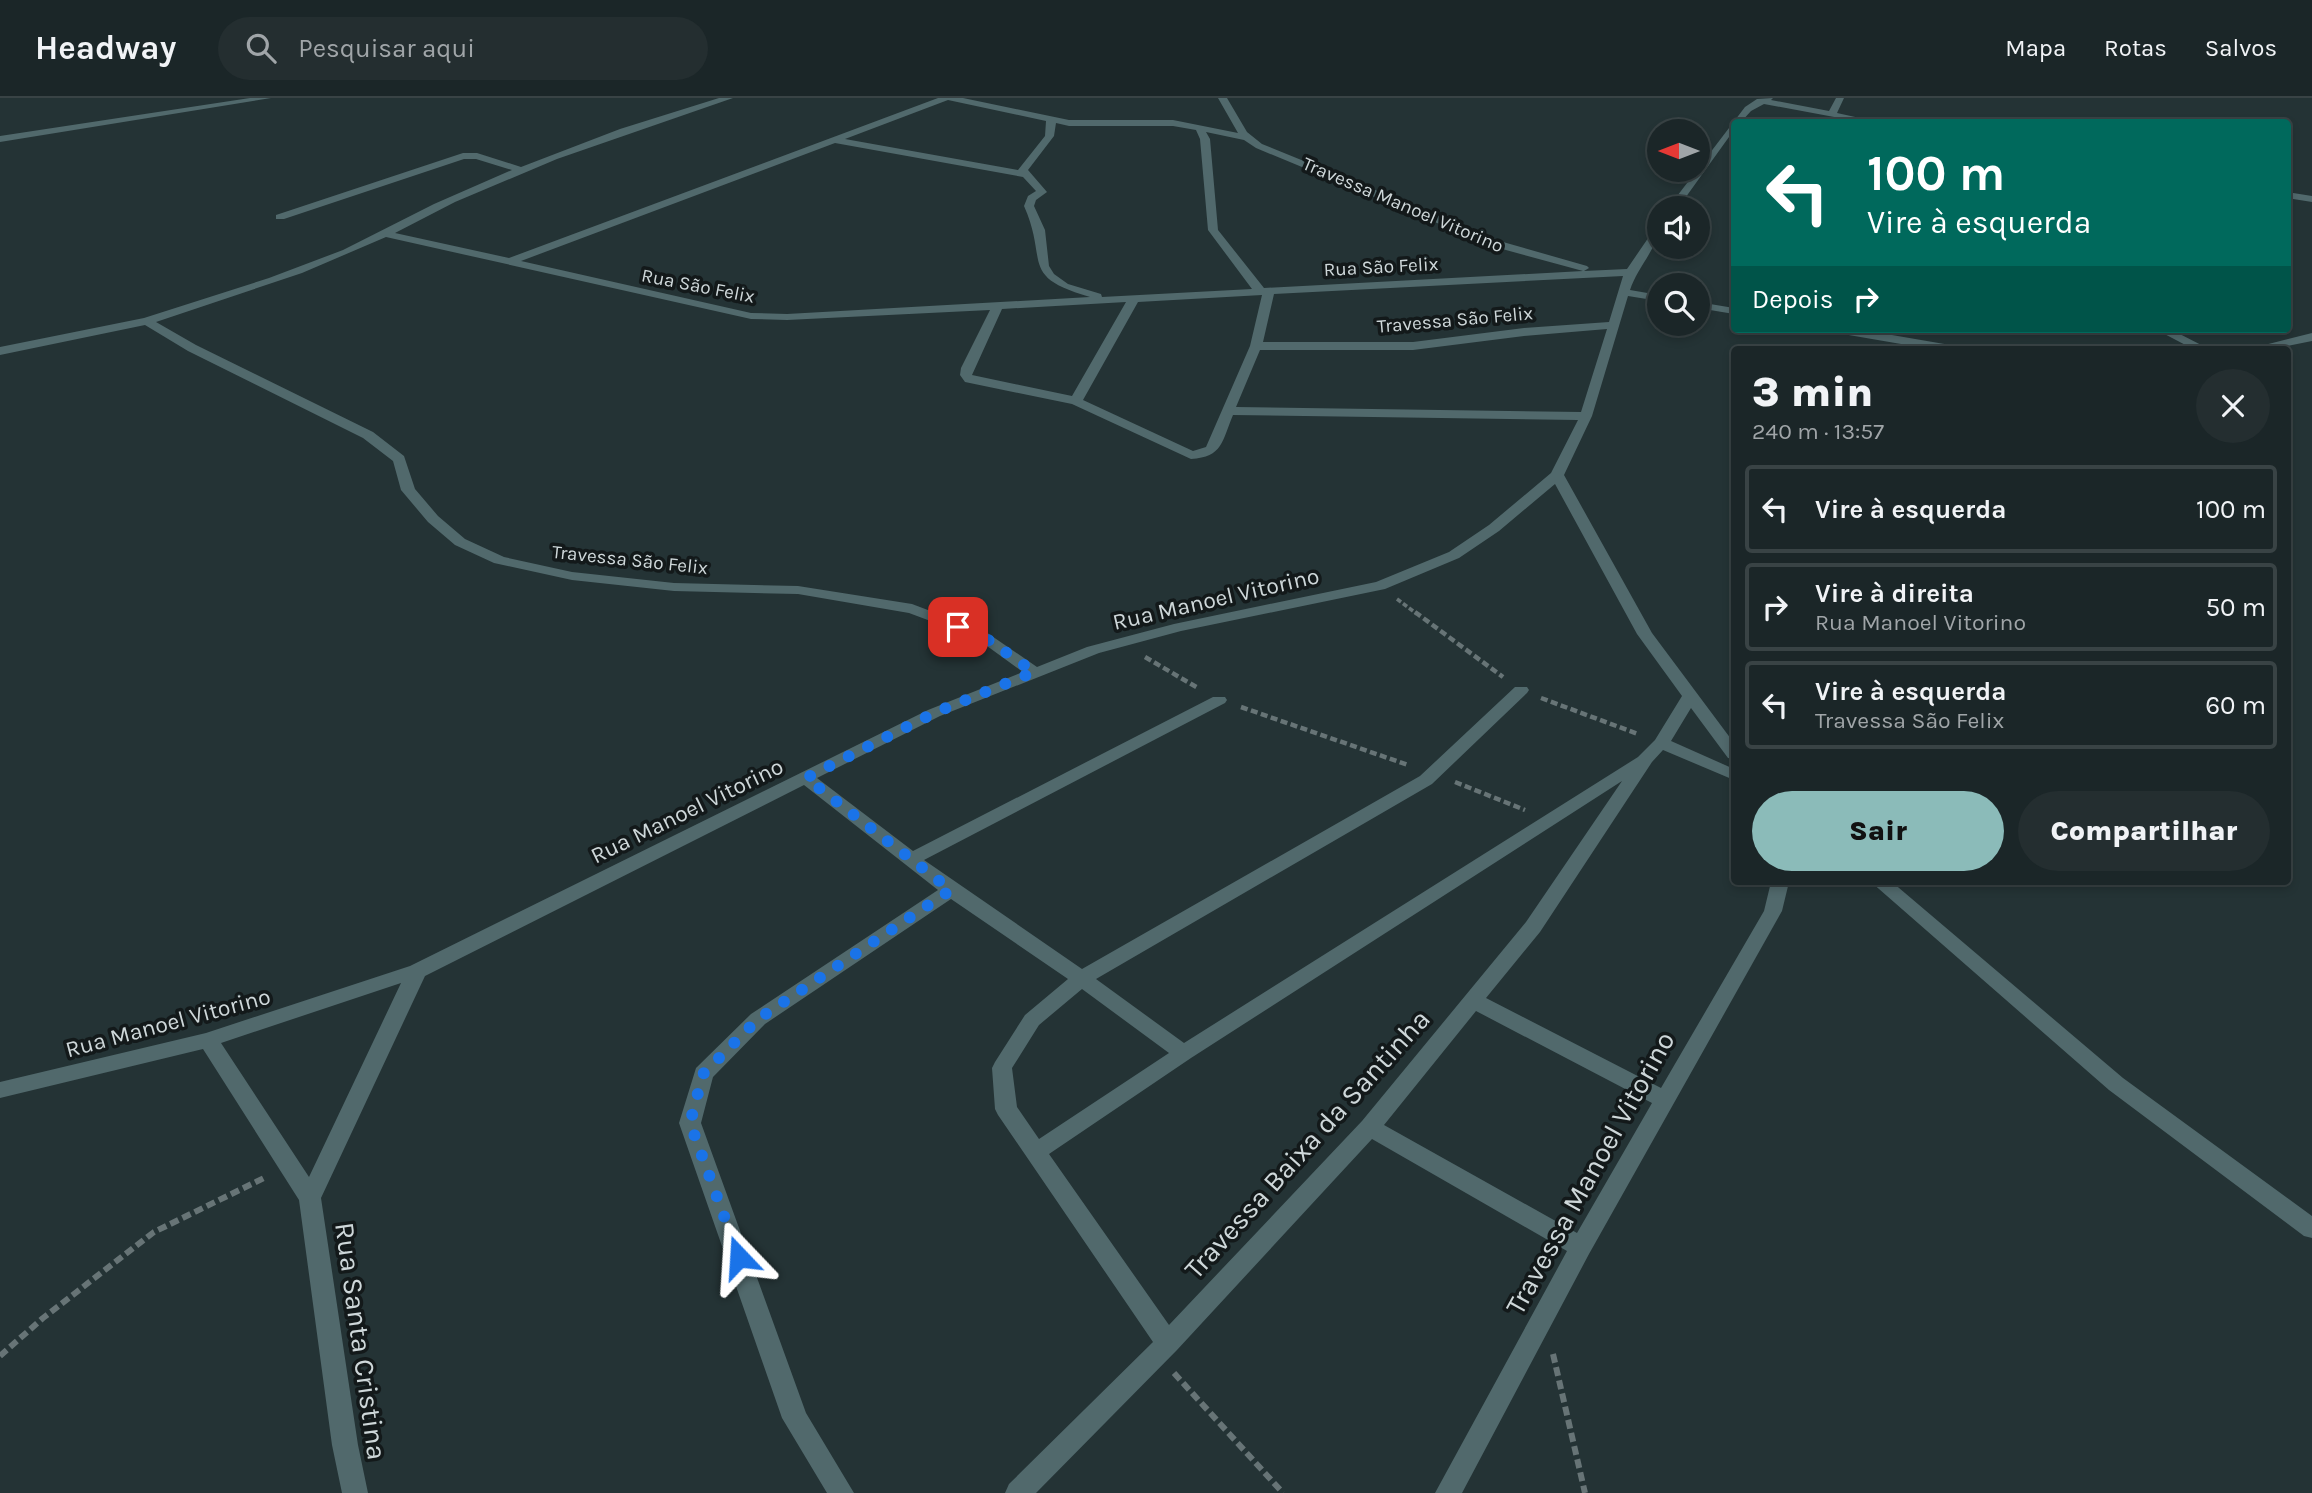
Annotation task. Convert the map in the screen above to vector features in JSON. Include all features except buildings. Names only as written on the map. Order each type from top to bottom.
[{"type":"street","points":[[0,139],[267,98]]},
{"type":"street","points":[[0,351],[146,321],[284,276],[387,234],[452,200],[524,171],[649,122],[729,98]]},
{"type":"street","points":[[511,261],[948,98]]},
{"type":"street","name":"Travessa Manoel Vitorino","points":[[948,98],[1051,120],[1097,124],[1172,123],[1243,137],[1489,243],[1532,257],[1611,273]]},
{"type":"street","points":[[1223,98],[1231,107],[1233,122],[1243,137]]},
{"type":"street","points":[[1832,114],[1840,98]]},
{"type":"street","points":[[1740,119],[1765,100],[1854,119]]},
{"type":"street","points":[[1025,174],[1025,164],[1048,141],[1053,130],[1051,120]]},
{"type":"street","points":[[998,306],[967,368],[966,375],[969,379],[1076,401],[1191,454],[1204,454],[1212,449],[1256,346],[1264,291],[1213,230],[1205,139],[1199,127]]},
{"type":"street","points":[[1682,196],[1731,128]]},
{"type":"street","points":[[834,140],[1025,174],[1042,192],[1032,198],[1029,206],[1040,230],[1044,266],[1049,276],[1064,286],[1111,299]]},
{"type":"street","points":[[280,217],[463,156],[477,156],[524,171]]},
{"type":"street","points":[[2291,196],[2312,199]]},
{"type":"street","name":"Rua São Felix","points":[[387,234],[751,316],[998,306],[1630,272]]},
{"type":"street","name":"Rua Manoel Vitorino","points":[[0,1090],[208,1040],[417,971],[934,713],[1034,672],[1179,627],[1380,586],[1454,555],[1494,528],[1557,475],[1586,416],[1616,325],[1622,292],[1630,272],[1647,247]]},
{"type":"street","points":[[1622,292],[1647,296]]},
{"type":"street","points":[[1076,401],[1133,298]]},
{"type":"street","points":[[1710,307],[1731,310]]},
{"type":"street","name":"Travessa São Felix","points":[[146,321],[192,348],[368,435],[399,459],[408,490],[433,519],[460,542],[499,560],[572,576],[674,587],[798,590],[912,609],[981,635],[1034,672]]},
{"type":"street","name":"Travessa São Felix","points":[[1256,346],[1413,346],[1524,332],[1616,325]]},
{"type":"street","points":[[1860,333],[1933,346]]},
{"type":"street","points":[[2169,333],[2197,346]]},
{"type":"street","points":[[2270,346],[2312,337]]},
{"type":"street","points":[[1227,411],[1586,416]]},
{"type":"street","points":[[1557,475],[1644,634],[1731,750]]},
{"type":"street","points":[[1163,1349],[1006,1109],[1002,1068],[1032,1020],[1081,978],[1324,841],[1434,774],[1521,690]]},
{"type":"street","name":"Travessa Baixa da Santinha","points":[[1018,1493],[1163,1349],[1370,1127],[1533,927],[1691,695]]},
{"type":"street","points":[[914,858],[1219,700]]},
{"type":"street","points":[[1034,1153],[1184,1053],[1653,751],[1731,774]]},
{"type":"street","points":[[806,778],[914,858],[951,890],[1081,978],[1184,1053]]},
{"type":"street","name":"Travessa Manoel Vitorino","points":[[1448,1493],[1581,1247],[1773,911],[1779,885]]},
{"type":"street","points":[[1883,885],[2105,1075],[2312,1229]]},
{"type":"street","points":[[841,1493],[795,1418],[690,1123],[703,1074],[758,1019],[951,890]]},
{"type":"street","name":"Rua Santa Cristina","points":[[310,1198],[417,971]]},
{"type":"street","points":[[1472,1000],[1665,1100]]},
{"type":"street","name":"Rua Santa Cristina","points":[[208,1040],[310,1198],[345,1445],[355,1493]]},
{"type":"street","points":[[1370,1127],[1581,1247]]},
{"type":"path","points":[[1121,643],[1219,700],[1434,774],[1549,820]]},
{"type":"path","points":[[0,1356],[43,1318],[154,1232],[289,1166]]},
{"type":"path","points":[[1544,1315],[1586,1493]]},
{"type":"path","points":[[1163,1349],[1283,1493]]},
{"type":"route","points":[[739,1257],[690,1123],[703,1074],[758,1019],[951,890],[914,858],[806,778],[934,713],[1034,672],[981,635],[958,627]]}]
